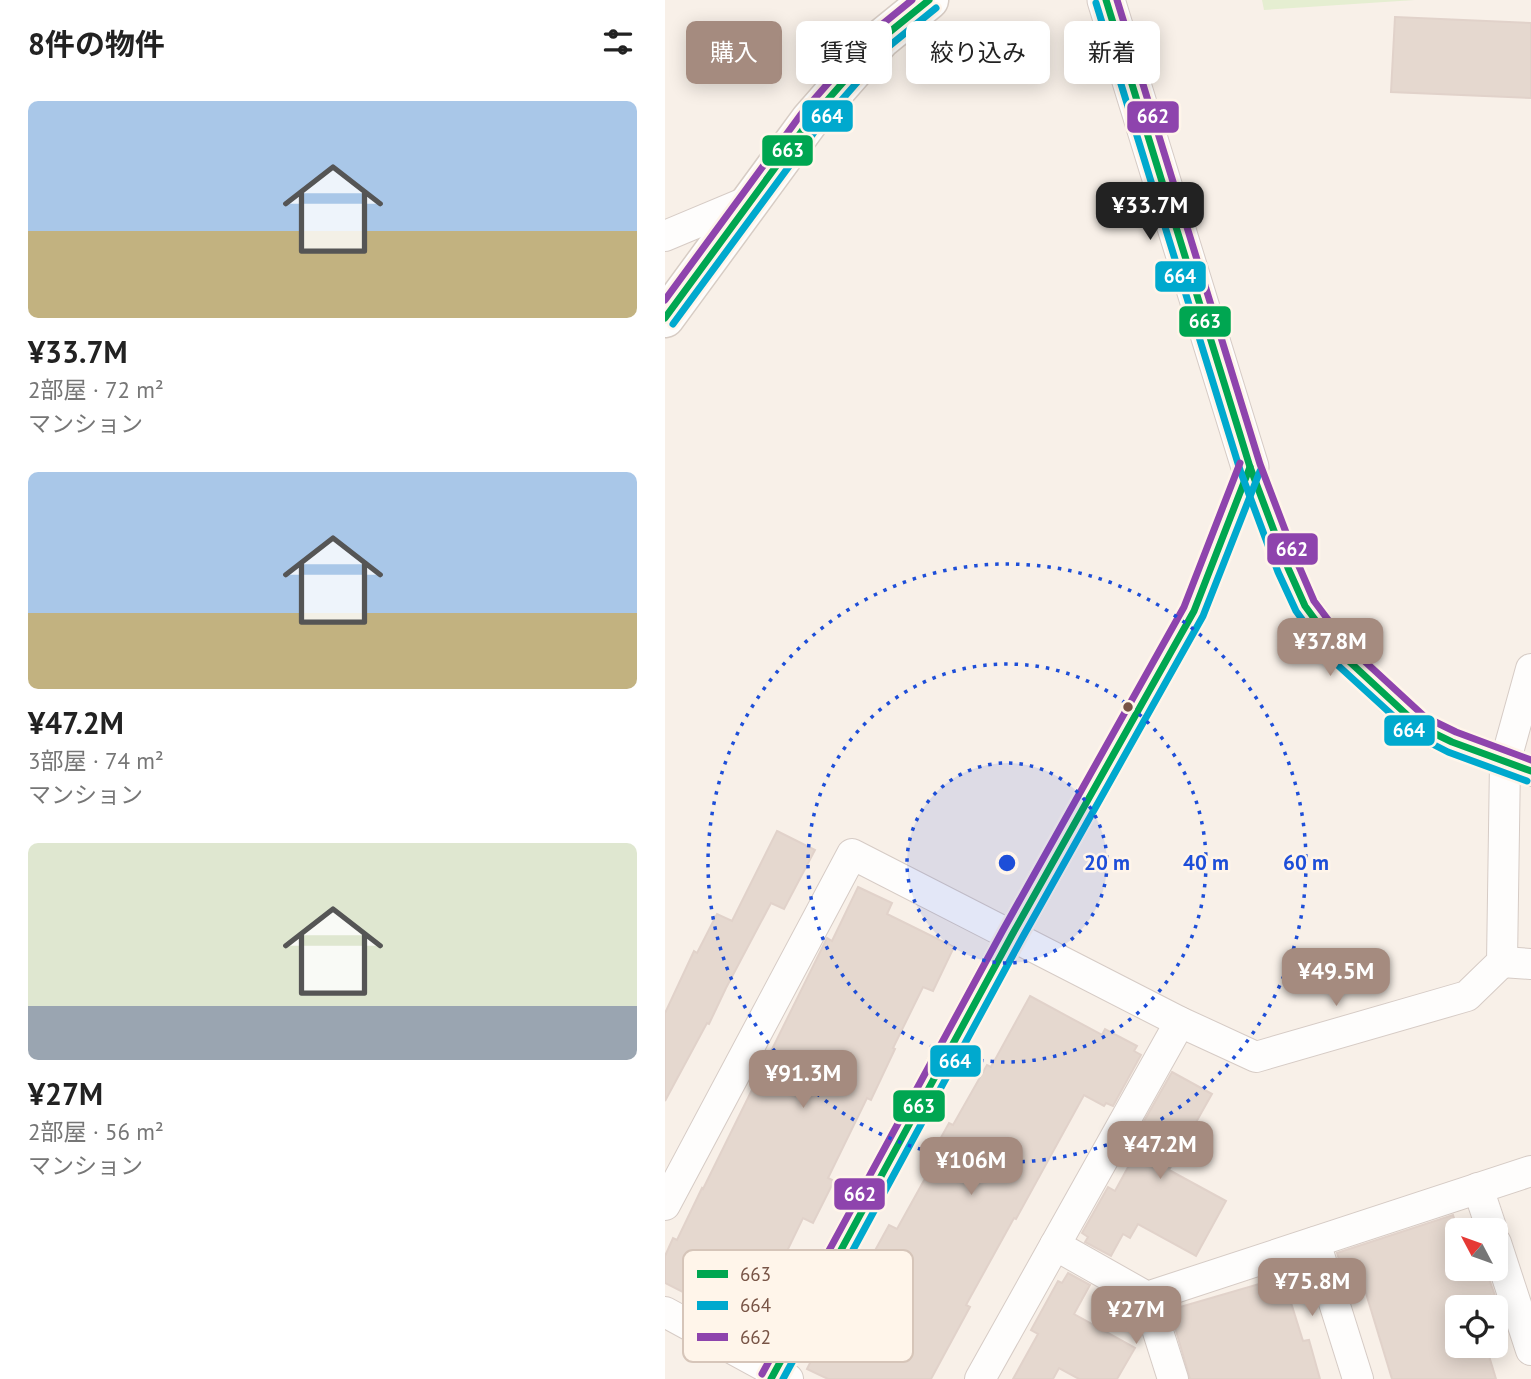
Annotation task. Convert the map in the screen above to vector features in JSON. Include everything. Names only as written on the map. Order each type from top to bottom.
[{"type":"main road","points":[[665,318],[810,120],[881,39],[929,0]]},
{"type":"street","points":[[1106,0],[1250,467],[1305,606],[1339,652],[1419,726],[1518,767]]},
{"type":"street","points":[[665,236],[751,200]]},
{"type":"street","points":[[845,1250],[1012,935],[1194,611],[1250,467]]},
{"type":"street","points":[[665,1205],[852,854],[1180,1022],[1256,1057],[1467,996],[1517,963],[1518,767],[1531,668]]},
{"type":"street","points":[[980,1379],[1180,1022]]},
{"type":"street","points":[[1147,1297],[1531,1171]]},
{"type":"street","points":[[1479,1188],[1488,1218]]},
{"type":"street","points":[[1315,1241],[1358,1379]]},
{"type":"street","points":[[1055,1245],[1147,1297],[1173,1379]]},
{"type":"street","points":[[1508,1281],[1531,1350]]},
{"type":"street","points":[[665,1312],[683,1322]]},
{"type":"street","points":[[752,1362],[778,1377]]},
{"type":"green space","points":[[1262,0],[1415,0],[1264,10]]},
{"type":"building","points":[[1395,17],[1531,23],[1531,98],[1391,92]]},
{"type":"building","points":[[777,831],[815,850],[784,909],[771,903],[709,1024],[707,1023],[665,1101],[665,1013],[694,951],[697,953],[717,914],[732,921]]},
{"type":"building","points":[[858,887],[892,903],[887,914],[954,947],[933,991],[923,987],[871,1100],[867,1098],[828,1178],[834,1181],[813,1223],[803,1218],[788,1250],[683,1250],[683,1292],[665,1283],[665,1256],[673,1238],[677,1240],[703,1189],[827,938],[832,941]]},
{"type":"building","points":[[1030,996],[1102,1035],[1105,1029],[1137,1046],[1134,1051],[1141,1055],[1113,1106],[1106,1103],[1104,1106],[1084,1095],[966,1305],[970,1307],[931,1379],[828,1379],[807,1369],[810,1362],[913,1362],[913,1250],[875,1250],[889,1225],[897,1229],[927,1175],[922,1172],[949,1123],[953,1125],[987,1065],[991,1067]]},
{"type":"building","points":[[1172,1072],[1212,1094],[1169,1170],[1226,1201],[1196,1256],[1138,1224],[1130,1238],[1123,1234],[1111,1256],[1085,1242],[1088,1237],[1082,1233],[1108,1187],[1115,1191],[1150,1127],[1143,1123]]},
{"type":"building","points":[[1453,1215],[1454,1218],[1445,1218],[1445,1281],[1490,1281],[1495,1295],[1445,1295],[1445,1358],[1490,1358],[1496,1379],[1392,1379],[1365,1290],[1350,1294],[1337,1253]]},
{"type":"building","points":[[1068,1273],[1090,1285],[1074,1314],[1135,1348],[1117,1379],[1079,1379],[1059,1368],[1053,1379],[1013,1379],[1038,1334],[1031,1330],[1058,1281],[1062,1283]]},
{"type":"building","points":[[1283,1277],[1303,1341],[1309,1340],[1320,1379],[1190,1379],[1170,1310]]},
{"type":"transit line","name":"662","points":[[665,300],[802,113],[874,31],[912,0]]},
{"type":"transit line","name":"663","points":[[665,318],[810,120],[881,39],[929,0]]},
{"type":"transit line","name":"663","points":[[1106,0],[1250,467],[1305,606],[1339,652],[1419,726],[1452,742],[1531,771]]},
{"type":"transit line","name":"662","points":[[1117,0],[1260,464],[1314,601],[1347,645],[1425,717],[1456,732],[1531,760]]},
{"type":"transit line","name":"664","points":[[1096,3],[1240,470],[1278,572],[1296,611],[1331,659],[1413,734],[1448,752],[1527,781]]},
{"type":"transit line","name":"664","points":[[673,324],[818,127],[888,47],[936,8]]},
{"type":"transit line","name":"662","points":[[829,1250],[1003,930],[1184,607],[1240,463]]},
{"type":"transit line","name":"663","points":[[841,1250],[1012,935],[1194,611],[1250,467]]},
{"type":"transit line","name":"664","points":[[853,1250],[1021,940],[1203,616],[1260,471]]},
{"type":"transit line","name":"662","points":[[762,1374],[769,1362]]},
{"type":"transit line","name":"663","points":[[771,1379],[780,1362]]},
{"type":"transit line","name":"664","points":[[783,1379],[792,1362]]}]
